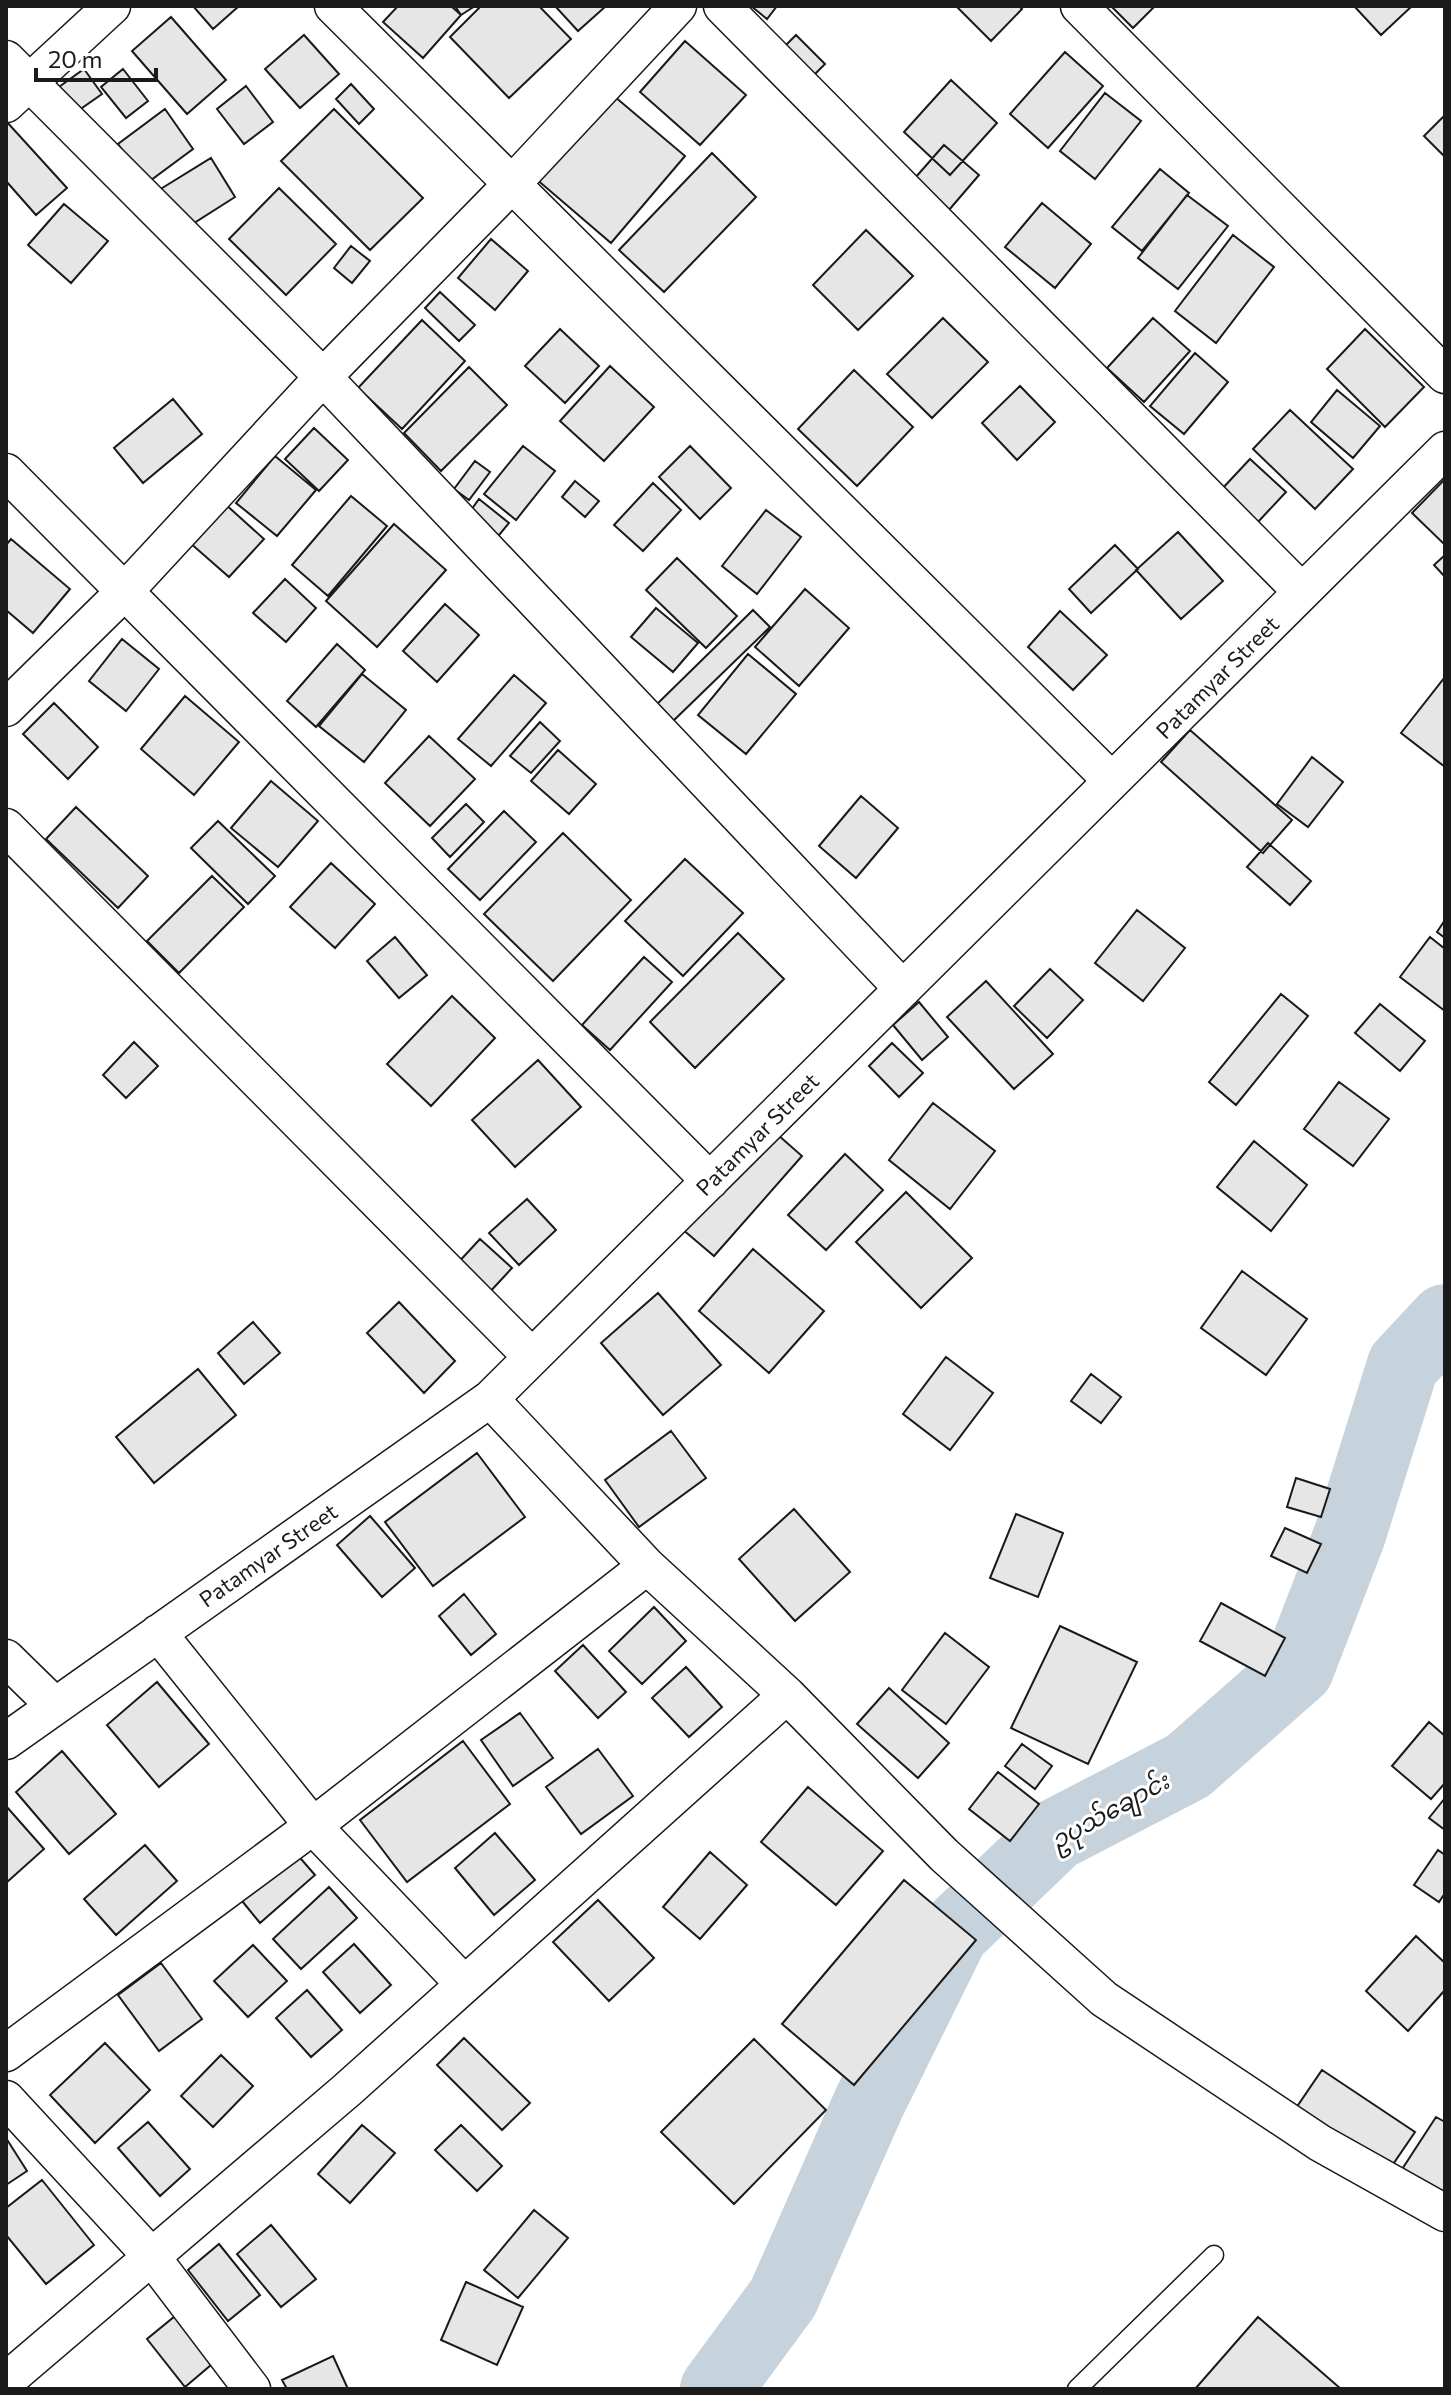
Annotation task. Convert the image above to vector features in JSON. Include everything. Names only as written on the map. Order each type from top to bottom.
[{"type":"street","points":[[112,6],[14,82],[323,377],[903,989]]},
{"type":"street","points":[[333,6],[1112,781]]},
{"type":"street","points":[[6,708],[124,592],[323,377],[511,185],[678,6]]},
{"type":"street","points":[[722,6],[1302,592]]},
{"type":"street","points":[[1079,6],[1445,375]]},
{"type":"street","name":"Patamyar Street","points":[[6,1741],[490,1399],[1445,450]]},
{"type":"street","points":[[6,472],[710,1181]]},
{"type":"street","points":[[6,827],[532,1357]]},
{"type":"street","points":[[490,1399],[647,1566],[787,1695],[944,1855],[1104,1999],[1320,2143],[1445,2213]]},
{"type":"street","points":[[6,2053],[313,1826],[647,1566]]},
{"type":"street","points":[[158,1633],[313,1826],[464,1984]]},
{"type":"street","points":[[6,1658],[55,1706]]},
{"type":"street","points":[[6,2381],[347,2090],[787,1695]]},
{"type":"street","points":[[6,2099],[151,2256],[252,2389]]},
{"type":"lane","points":[[1077,2389],[1214,2255]]},
{"type":"building","points":[[193,6],[239,6],[213,29]]},
{"type":"building","points":[[398,6],[451,6],[461,15],[423,58],[383,22]]},
{"type":"building","points":[[455,6],[475,6],[461,15]]},
{"type":"building","points":[[481,6],[539,6],[571,39],[509,98],[450,37]]},
{"type":"building","points":[[555,6],[606,6],[578,31]]},
{"type":"building","points":[[751,6],[777,6],[767,19]]},
{"type":"building","points":[[956,6],[1019,6],[1022,9],[991,41]]},
{"type":"building","points":[[1111,6],[1155,6],[1133,28]]},
{"type":"building","points":[[1354,6],[1412,6],[1381,35]]},
{"type":"building","points":[[171,17],[226,80],[187,114],[132,51]]},
{"type":"building","points":[[304,35],[339,74],[300,108],[265,69]]},
{"type":"building","points":[[796,35],[825,64],[803,86],[774,57]]},
{"type":"building","points":[[685,41],[746,95],[700,145],[640,92]]},
{"type":"building","points":[[1065,52],[1103,86],[1048,148],[1010,114]]},
{"type":"building","points":[[84,69],[102,94],[69,117],[52,92]]},
{"type":"building","points":[[123,69],[148,101],[126,118],[101,87]]},
{"type":"building","points":[[951,80],[997,123],[950,175],[904,132]]},
{"type":"building","points":[[351,84],[374,109],[359,124],[336,99]]},
{"type":"building","points":[[246,86],[273,122],[244,144],[217,109]]},
{"type":"building","points":[[608,91],[685,156],[611,243],[535,178]]},
{"type":"building","points":[[1105,93],[1141,121],[1095,179],[1060,151]]},
{"type":"building","points":[[165,109],[193,149],[147,183],[118,144]]},
{"type":"building","points":[[334,109],[423,198],[370,250],[281,161]]},
{"type":"building","points":[[1445,115],[1445,157],[1424,136]]},
{"type":"building","points":[[6,121],[67,188],[36,215],[6,181]]},
{"type":"building","points":[[944,145],[979,175],[943,217],[908,186]]},
{"type":"building","points":[[712,153],[756,197],[664,292],[619,250]]},
{"type":"building","points":[[211,158],[235,197],[183,230],[159,190]]},
{"type":"building","points":[[1160,169],[1189,193],[1142,251],[1112,227]]},
{"type":"building","points":[[279,188],[336,244],[286,295],[229,239]]},
{"type":"building","points":[[1187,195],[1228,226],[1178,289],[1138,258]]},
{"type":"building","points":[[1042,203],[1091,244],[1055,288],[1005,247]]},
{"type":"building","points":[[64,204],[108,241],[71,283],[28,245]]},
{"type":"building","points":[[866,230],[913,276],[858,330],[813,285]]},
{"type":"building","points":[[1233,235],[1274,267],[1216,343],[1175,311]]},
{"type":"building","points":[[491,239],[528,271],[495,310],[458,278]]},
{"type":"building","points":[[351,246],[370,261],[352,283],[334,268]]},
{"type":"building","points":[[440,292],[475,325],[459,341],[425,308]]},
{"type":"building","points":[[943,318],[988,362],[932,418],[887,374]]},
{"type":"building","points":[[1153,318],[1190,351],[1144,402],[1107,368]]},
{"type":"building","points":[[422,320],[465,361],[402,429],[358,388]]},
{"type":"building","points":[[560,329],[599,366],[565,403],[525,366]]},
{"type":"building","points":[[1365,329],[1424,387],[1385,427],[1327,369]]},
{"type":"building","points":[[1195,353],[1228,382],[1184,434],[1150,406]]},
{"type":"building","points":[[610,366],[654,407],[604,461],[560,421]]},
{"type":"building","points":[[469,367],[507,405],[441,471],[404,433]]},
{"type":"building","points":[[854,370],[913,427],[857,486],[798,429]]},
{"type":"building","points":[[1020,386],[1055,422],[1017,460],[982,423]]},
{"type":"building","points":[[1337,390],[1380,426],[1353,458],[1311,422]]},
{"type":"building","points":[[173,399],[202,434],[143,483],[114,448]]},
{"type":"building","points":[[1290,410],[1353,469],[1315,509],[1253,449]]},
{"type":"building","points":[[314,428],[348,460],[319,491],[285,459]]},
{"type":"building","points":[[523,446],[555,471],[516,520],[484,494]]},
{"type":"building","points":[[690,446],[731,488],[700,519],[659,477]]},
{"type":"building","points":[[275,456],[316,490],[277,536],[236,503]]},
{"type":"building","points":[[1250,459],[1286,492],[1257,523],[1221,490]]},
{"type":"building","points":[[475,461],[490,472],[469,500],[454,489]]},
{"type":"building","points":[[1445,479],[1445,545],[1412,513]]},
{"type":"building","points":[[575,481],[599,501],[585,517],[562,497]]},
{"type":"building","points":[[653,483],[681,510],[643,551],[614,525]]},
{"type":"building","points":[[351,496],[387,526],[328,596],[292,565]]},
{"type":"building","points":[[479,499],[509,523],[495,540],[466,517]]},
{"type":"building","points":[[224,503],[264,539],[229,577],[189,542]]},
{"type":"building","points":[[766,510],[801,537],[757,594],[722,566]]},
{"type":"building","points":[[394,524],[446,570],[377,647],[326,601]]},
{"type":"building","points":[[1178,532],[1223,581],[1181,619],[1136,570]]},
{"type":"building","points":[[11,539],[70,589],[33,633],[6,610],[6,545]]},
{"type":"building","points":[[1115,545],[1138,569],[1091,613],[1069,589]]},
{"type":"building","points":[[1445,555],[1445,577],[1434,565]]},
{"type":"building","points":[[677,558],[737,616],[706,648],[646,590]]},
{"type":"building","points":[[285,579],[316,608],[286,642],[253,613]]},
{"type":"building","points":[[805,589],[849,628],[799,686],[755,647]]},
{"type":"building","points":[[445,604],[479,635],[437,682],[403,651]]},
{"type":"building","points":[[656,608],[698,643],[673,672],[631,637]]},
{"type":"building","points":[[753,610],[770,627],[670,724],[654,707]]},
{"type":"building","points":[[1060,611],[1107,655],[1073,690],[1028,647]]},
{"type":"building","points":[[122,639],[159,669],[126,711],[89,681]]},
{"type":"building","points":[[337,644],[365,670],[316,727],[287,701]]},
{"type":"building","points":[[748,654],[796,694],[746,754],[698,715]]},
{"type":"building","points":[[362,674],[406,710],[364,762],[319,726]]},
{"type":"building","points":[[514,675],[546,703],[491,766],[458,739]]},
{"type":"building","points":[[1445,677],[1445,767],[1401,733]]},
{"type":"building","points":[[185,696],[239,742],[194,795],[141,749]]},
{"type":"building","points":[[54,703],[98,747],[68,779],[23,734]]},
{"type":"building","points":[[540,722],[560,741],[531,773],[510,756]]},
{"type":"building","points":[[1190,730],[1292,820],[1263,853],[1161,762]]},
{"type":"building","points":[[429,736],[475,779],[430,826],[385,783]]},
{"type":"building","points":[[558,750],[596,784],[569,814],[531,781]]},
{"type":"building","points":[[1312,757],[1343,782],[1308,827],[1277,804]]},
{"type":"building","points":[[271,781],[318,821],[278,867],[231,828]]},
{"type":"building","points":[[861,796],[898,828],[856,878],[819,846]]},
{"type":"building","points":[[466,804],[484,822],[450,857],[432,838]]},
{"type":"building","points":[[76,807],[148,876],[118,908],[46,839]]},
{"type":"building","points":[[504,811],[536,842],[480,900],[448,869]]},
{"type":"building","points":[[218,821],[275,876],[248,904],[191,848]]},
{"type":"building","points":[[563,833],[631,900],[553,981],[484,914]]},
{"type":"building","points":[[1268,843],[1311,881],[1290,905],[1247,867]]},
{"type":"building","points":[[685,859],[743,913],[683,976],[625,921]]},
{"type":"building","points":[[331,863],[375,904],[335,948],[290,907]]},
{"type":"building","points":[[212,876],[244,907],[179,973],[147,941]]},
{"type":"building","points":[[1137,910],[1185,948],[1143,1001],[1095,963]]},
{"type":"building","points":[[1445,920],[1445,938],[1437,932]]},
{"type":"building","points":[[738,933],[784,979],[695,1068],[650,1022]]},
{"type":"building","points":[[395,937],[427,975],[399,998],[367,961]]},
{"type":"building","points":[[1430,937],[1445,949],[1445,1011],[1400,977]]},
{"type":"building","points":[[644,957],[672,982],[610,1050],[582,1025]]},
{"type":"building","points":[[1050,969],[1083,1000],[1047,1038],[1014,1006]]},
{"type":"building","points":[[986,981],[1053,1054],[1014,1089],[947,1017]]},
{"type":"building","points":[[1281,994],[1308,1016],[1236,1105],[1209,1082]]},
{"type":"building","points":[[452,996],[495,1038],[431,1106],[387,1064]]},
{"type":"building","points":[[919,1002],[948,1037],[922,1060],[893,1025]]},
{"type":"building","points":[[1380,1004],[1425,1041],[1400,1071],[1355,1033]]},
{"type":"building","points":[[134,1042],[158,1066],[126,1098],[103,1075]]},
{"type":"building","points":[[892,1043],[923,1073],[899,1097],[869,1066]]},
{"type":"building","points":[[538,1060],[581,1107],[515,1167],[472,1120]]},
{"type":"building","points":[[1339,1082],[1389,1119],[1353,1166],[1304,1129]]},
{"type":"building","points":[[933,1103],[995,1151],[950,1209],[889,1160]]},
{"type":"building","points":[[770,1128],[802,1156],[714,1256],[682,1229]]},
{"type":"building","points":[[1254,1141],[1307,1185],[1271,1231],[1217,1187]]},
{"type":"building","points":[[845,1154],[883,1190],[826,1250],[788,1215]]},
{"type":"building","points":[[906,1192],[972,1258],[921,1308],[856,1242]]},
{"type":"building","points":[[527,1199],[556,1230],[519,1265],[489,1233]]},
{"type":"building","points":[[480,1239],[512,1268],[487,1295],[455,1266]]},
{"type":"building","points":[[753,1249],[824,1311],[769,1373],[699,1311]]},
{"type":"building","points":[[1242,1271],[1307,1319],[1266,1375],[1201,1328]]},
{"type":"building","points":[[658,1293],[721,1365],[663,1415],[601,1343]]},
{"type":"building","points":[[399,1302],[455,1361],[424,1393],[367,1333]]},
{"type":"building","points":[[253,1322],[280,1353],[244,1384],[218,1353]]},
{"type":"building","points":[[946,1357],[993,1393],[950,1450],[903,1414]]},
{"type":"building","points":[[198,1369],[236,1415],[154,1483],[116,1437]]},
{"type":"building","points":[[1091,1374],[1121,1397],[1101,1423],[1071,1401]]},
{"type":"building","points":[[671,1431],[706,1478],[639,1527],[605,1480]]},
{"type":"building","points":[[477,1453],[525,1517],[433,1586],[385,1522]]},
{"type":"building","points":[[1296,1478],[1330,1489],[1321,1517],[1287,1507]]},
{"type":"building","points":[[794,1509],[850,1572],[795,1621],[739,1559]]},
{"type":"building","points":[[1016,1514],[1063,1533],[1038,1597],[990,1578]]},
{"type":"building","points":[[370,1516],[415,1568],[382,1597],[337,1545]]},
{"type":"building","points":[[1285,1528],[1321,1544],[1307,1573],[1271,1556]]},
{"type":"building","points":[[464,1594],[496,1634],[471,1655],[439,1616]]},
{"type":"building","points":[[1221,1603],[1285,1638],[1265,1676],[1200,1641]]},
{"type":"building","points":[[654,1607],[686,1641],[642,1684],[609,1651]]},
{"type":"building","points":[[1060,1626],[1137,1662],[1088,1764],[1011,1728]]},
{"type":"building","points":[[945,1633],[989,1667],[946,1724],[902,1690]]},
{"type":"building","points":[[583,1645],[626,1692],[598,1718],[555,1671]]},
{"type":"building","points":[[686,1667],[722,1707],[689,1737],[652,1698]]},
{"type":"building","points":[[157,1682],[209,1744],[159,1787],[107,1725]]},
{"type":"building","points":[[889,1688],[949,1743],[918,1778],[857,1724]]},
{"type":"building","points":[[520,1713],[553,1758],[513,1786],[481,1740]]},
{"type":"building","points":[[1429,1722],[1445,1736],[1445,1783],[1431,1799],[1392,1766]]},
{"type":"building","points":[[463,1741],[510,1804],[407,1882],[360,1820]]},
{"type":"building","points":[[1022,1744],[1052,1766],[1035,1789],[1005,1766]]},
{"type":"building","points":[[598,1749],[633,1796],[581,1834],[546,1787]]},
{"type":"building","points":[[62,1751],[116,1814],[69,1854],[16,1792]]},
{"type":"building","points":[[998,1772],[1039,1804],[1010,1841],[969,1809]]},
{"type":"building","points":[[808,1787],[883,1851],[836,1905],[761,1842]]},
{"type":"building","points":[[1445,1798],[1445,1830],[1429,1818]]},
{"type":"building","points":[[6,1806],[44,1849],[6,1883]]},
{"type":"building","points":[[495,1833],[535,1880],[494,1915],[455,1868]]},
{"type":"building","points":[[288,1844],[315,1875],[260,1923],[234,1891]]},
{"type":"building","points":[[145,1845],[177,1881],[116,1935],[84,1899]]},
{"type":"building","points":[[1438,1850],[1445,1855],[1445,1893],[1439,1902],[1414,1885]]},
{"type":"building","points":[[710,1852],[747,1885],[700,1939],[663,1907]]},
{"type":"building","points":[[904,1880],[976,1940],[854,2085],[782,2024]]},
{"type":"building","points":[[329,1887],[357,1918],[301,1969],[273,1939]]},
{"type":"building","points":[[598,1900],[654,1958],[609,2001],[553,1942]]},
{"type":"building","points":[[1416,1936],[1445,1963],[1445,1990],[1408,2031],[1366,1991]]},
{"type":"building","points":[[354,1944],[391,1985],[360,2013],[323,1972]]},
{"type":"building","points":[[253,1945],[287,1981],[248,2017],[214,1981]]},
{"type":"building","points":[[161,1963],[202,2019],[159,2051],[118,1995]]},
{"type":"building","points":[[307,1990],[342,2030],[311,2057],[276,2018]]},
{"type":"building","points":[[464,2038],[530,2103],[502,2130],[437,2065]]},
{"type":"building","points":[[754,2039],[826,2110],[734,2204],[661,2132]]},
{"type":"building","points":[[105,2043],[150,2090],[95,2143],[50,2095]]},
{"type":"building","points":[[221,2055],[253,2086],[213,2127],[181,2096]]},
{"type":"building","points":[[1322,2070],[1415,2132],[1385,2176],[1292,2114]]},
{"type":"building","points":[[1436,2117],[1445,2122],[1445,2208],[1397,2177]]},
{"type":"building","points":[[148,2122],[190,2169],[160,2196],[118,2148]]},
{"type":"building","points":[[362,2125],[395,2153],[350,2203],[318,2174]]},
{"type":"building","points":[[461,2125],[502,2166],[477,2191],[435,2150]]},
{"type":"building","points":[[6,2138],[27,2171],[6,2185]]},
{"type":"building","points":[[42,2180],[94,2245],[46,2284],[6,2235],[6,2208]]},
{"type":"building","points":[[534,2210],[568,2238],[518,2298],[484,2270]]},
{"type":"building","points":[[271,2225],[316,2279],[281,2307],[237,2254]]},
{"type":"building","points":[[219,2244],[260,2295],[228,2321],[188,2270]]},
{"type":"building","points":[[466,2282],[523,2307],[497,2365],[441,2340]]},
{"type":"building","points":[[180,2312],[218,2359],[185,2387],[147,2339]]},
{"type":"building","points":[[1258,2317],[1341,2389],[1195,2389]]},
{"type":"building","points":[[1258,2317],[1341,2389],[1195,2389]]},
{"type":"building","points":[[333,2356],[348,2389],[287,2389],[282,2380]]},
{"type":"waterway","name":"ဥပုသ်ချောင်း","points":[[716,2389],[783,2298],[869,2103],[953,1933],[1055,1835],[1188,1766],[1298,1669],[1350,1534],[1403,1365],[1445,1320]]}]
